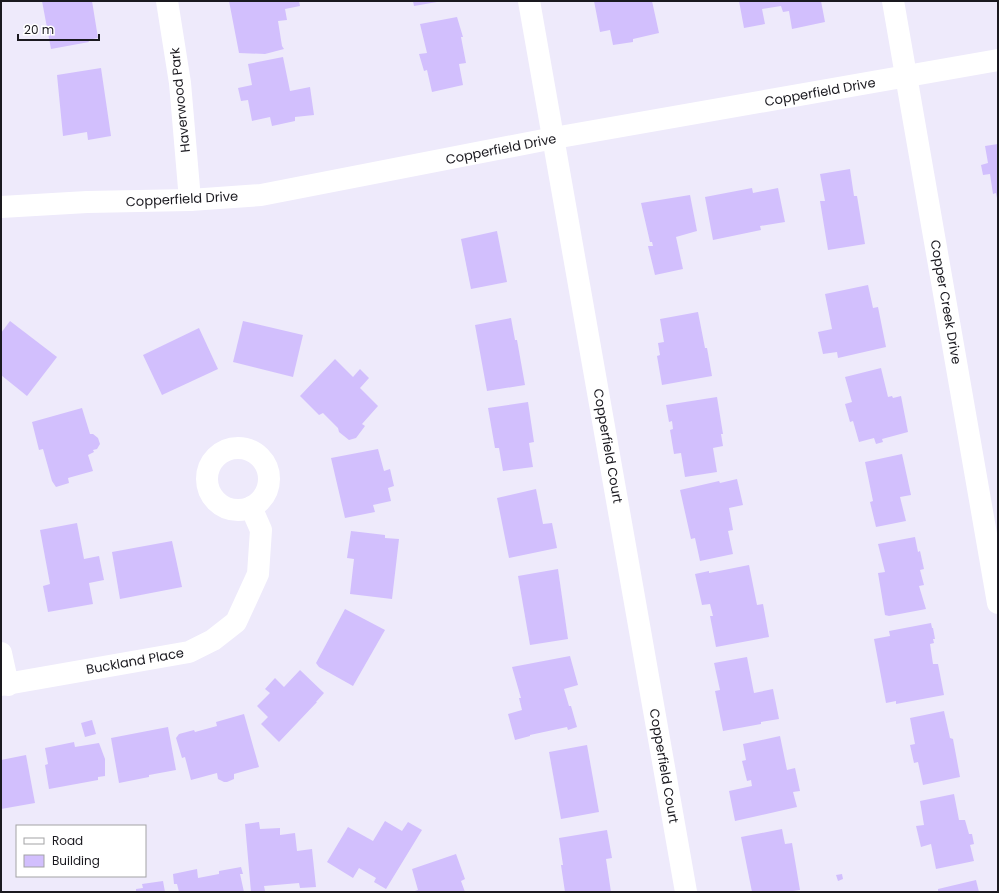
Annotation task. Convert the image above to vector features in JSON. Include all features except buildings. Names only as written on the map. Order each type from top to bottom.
[{"type":"street","name":"Haverwood Park","points":[[167,1],[180,83],[190,200]]},
{"type":"street","name":"Copperfield Court","points":[[529,1],[686,892]]},
{"type":"street","name":"Copper Creek Drive","points":[[893,1],[998,603]]},
{"type":"street","name":"Copperfield Drive","points":[[1,208],[86,202],[190,200],[261,195],[554,138],[998,60]]},
{"type":"street","name":"Buckland Place","points":[[5,685],[37,678],[189,652],[213,640],[236,622],[258,574],[261,530],[250,508]]},
{"type":"street","points":[[1,653],[5,685]]}]
